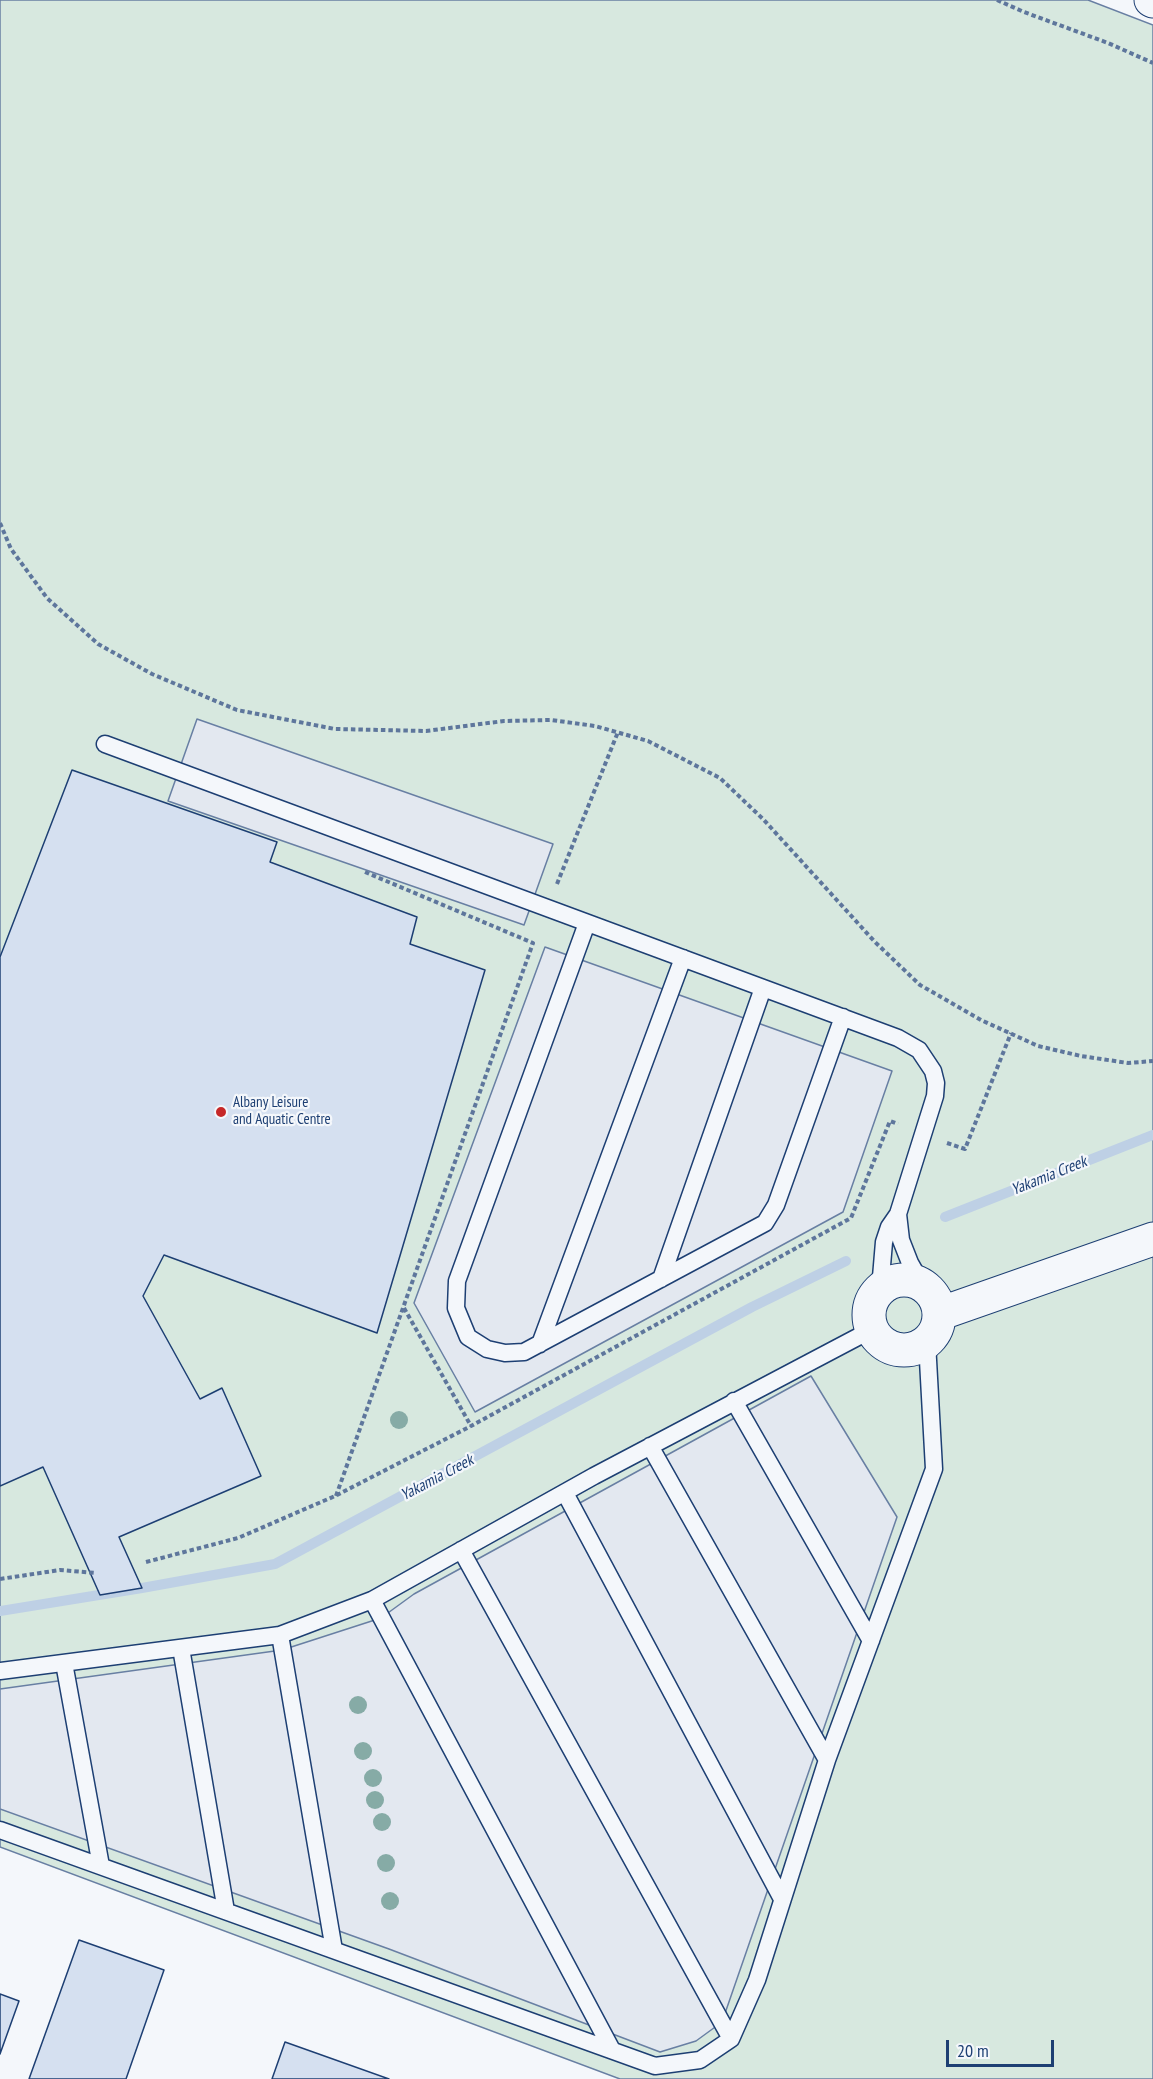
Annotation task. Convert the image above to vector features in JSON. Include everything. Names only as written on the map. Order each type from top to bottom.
[{"type":"street","points":[[933,1328],[934,1298],[923,1286],[913,1282],[890,1283],[873,1297],[869,1308],[871,1330],[886,1346],[907,1350],[918,1347],[933,1328],[1153,1239]]},
{"type":"lane","points":[[105,744],[843,1017],[898,1038],[920,1050],[933,1071],[936,1083],[935,1096],[898,1214],[889,1227],[884,1242],[880,1289]]},
{"type":"lane","points":[[587,922],[457,1281],[456,1308],[468,1336],[487,1349],[505,1353],[524,1352],[765,1223],[776,1205],[843,1017]]},
{"type":"lane","points":[[540,1344],[683,958]]},
{"type":"lane","points":[[661,1279],[763,988]]},
{"type":"lane","points":[[898,1214],[901,1240],[910,1263],[923,1286]]},
{"type":"lane","points":[[0,1830],[655,2066],[700,2060],[731,2039],[757,1980],[827,1760],[934,1468],[933,1328]]},
{"type":"lane","points":[[0,1671],[280,1635],[372,1600],[650,1446],[871,1330]]},
{"type":"lane","points":[[734,1401],[871,1641]]},
{"type":"lane","points":[[650,1446],[827,1760]]},
{"type":"lane","points":[[564,1493],[782,1899]]},
{"type":"lane","points":[[461,1550],[731,2039]]},
{"type":"lane","points":[[372,1600],[612,2050]]},
{"type":"lane","points":[[280,1635],[334,1950]]},
{"type":"lane","points":[[181,1648],[226,1911]]},
{"type":"lane","points":[[64,1663],[101,1866]]},
{"type":"path","points":[[998,0],[1153,63]]},
{"type":"path","points":[[0,523],[11,549],[47,598],[98,644],[153,674],[237,710],[335,729],[426,731],[504,721],[551,720],[595,726],[648,741],[720,778],[763,819],[875,942],[921,985],[981,1020],[1038,1046],[1081,1056],[1128,1063],[1153,1061]]},
{"type":"path","points":[[335,1496],[533,943],[618,732]]},
{"type":"path","points":[[357,869],[533,943]]},
{"type":"path","points":[[403,1308],[471,1426]]},
{"type":"path","points":[[0,1579],[60,1570],[96,1573]]},
{"type":"shaded area","points":[[0,0],[1088,0],[1153,25],[1153,2079],[620,2079],[0,1847]]},
{"type":"shaded area","points":[[197,719],[553,844],[524,925],[168,801]]},
{"type":"shaded area","points":[[545,947],[892,1071],[843,1212],[475,1412],[414,1303]]},
{"type":"shaded area","points":[[811,1376],[897,1517],[722,2022],[696,2041],[660,2052],[389,1949],[0,1809],[0,1689],[282,1650],[381,1618],[414,1594]]},
{"type":"building","name":"Albany Leisure and Aquatic Centre","points":[[72,770],[277,842],[270,862],[417,917],[410,944],[485,970],[377,1333],[164,1255],[143,1296],[200,1399],[222,1388],[261,1476],[119,1537],[142,1588],[100,1595],[43,1467],[0,1486],[0,957]]},
{"type":"building","points":[[79,1940],[164,1970],[126,2079],[29,2079]]},
{"type":"building","points":[[0,1994],[19,2001],[0,2054]]},
{"type":"building","points":[[285,2042],[389,2079],[272,2079]]},
{"type":"waterway","name":"Yakamia Creek","points":[[945,1217],[1153,1135]]},
{"type":"waterway","name":"Yakamia Creek","points":[[0,1611],[275,1564],[752,1307],[846,1261]]},
{"type":"place","name":"Albany Leisure and Aquatic Centre","points":[[221,1112]]}]
